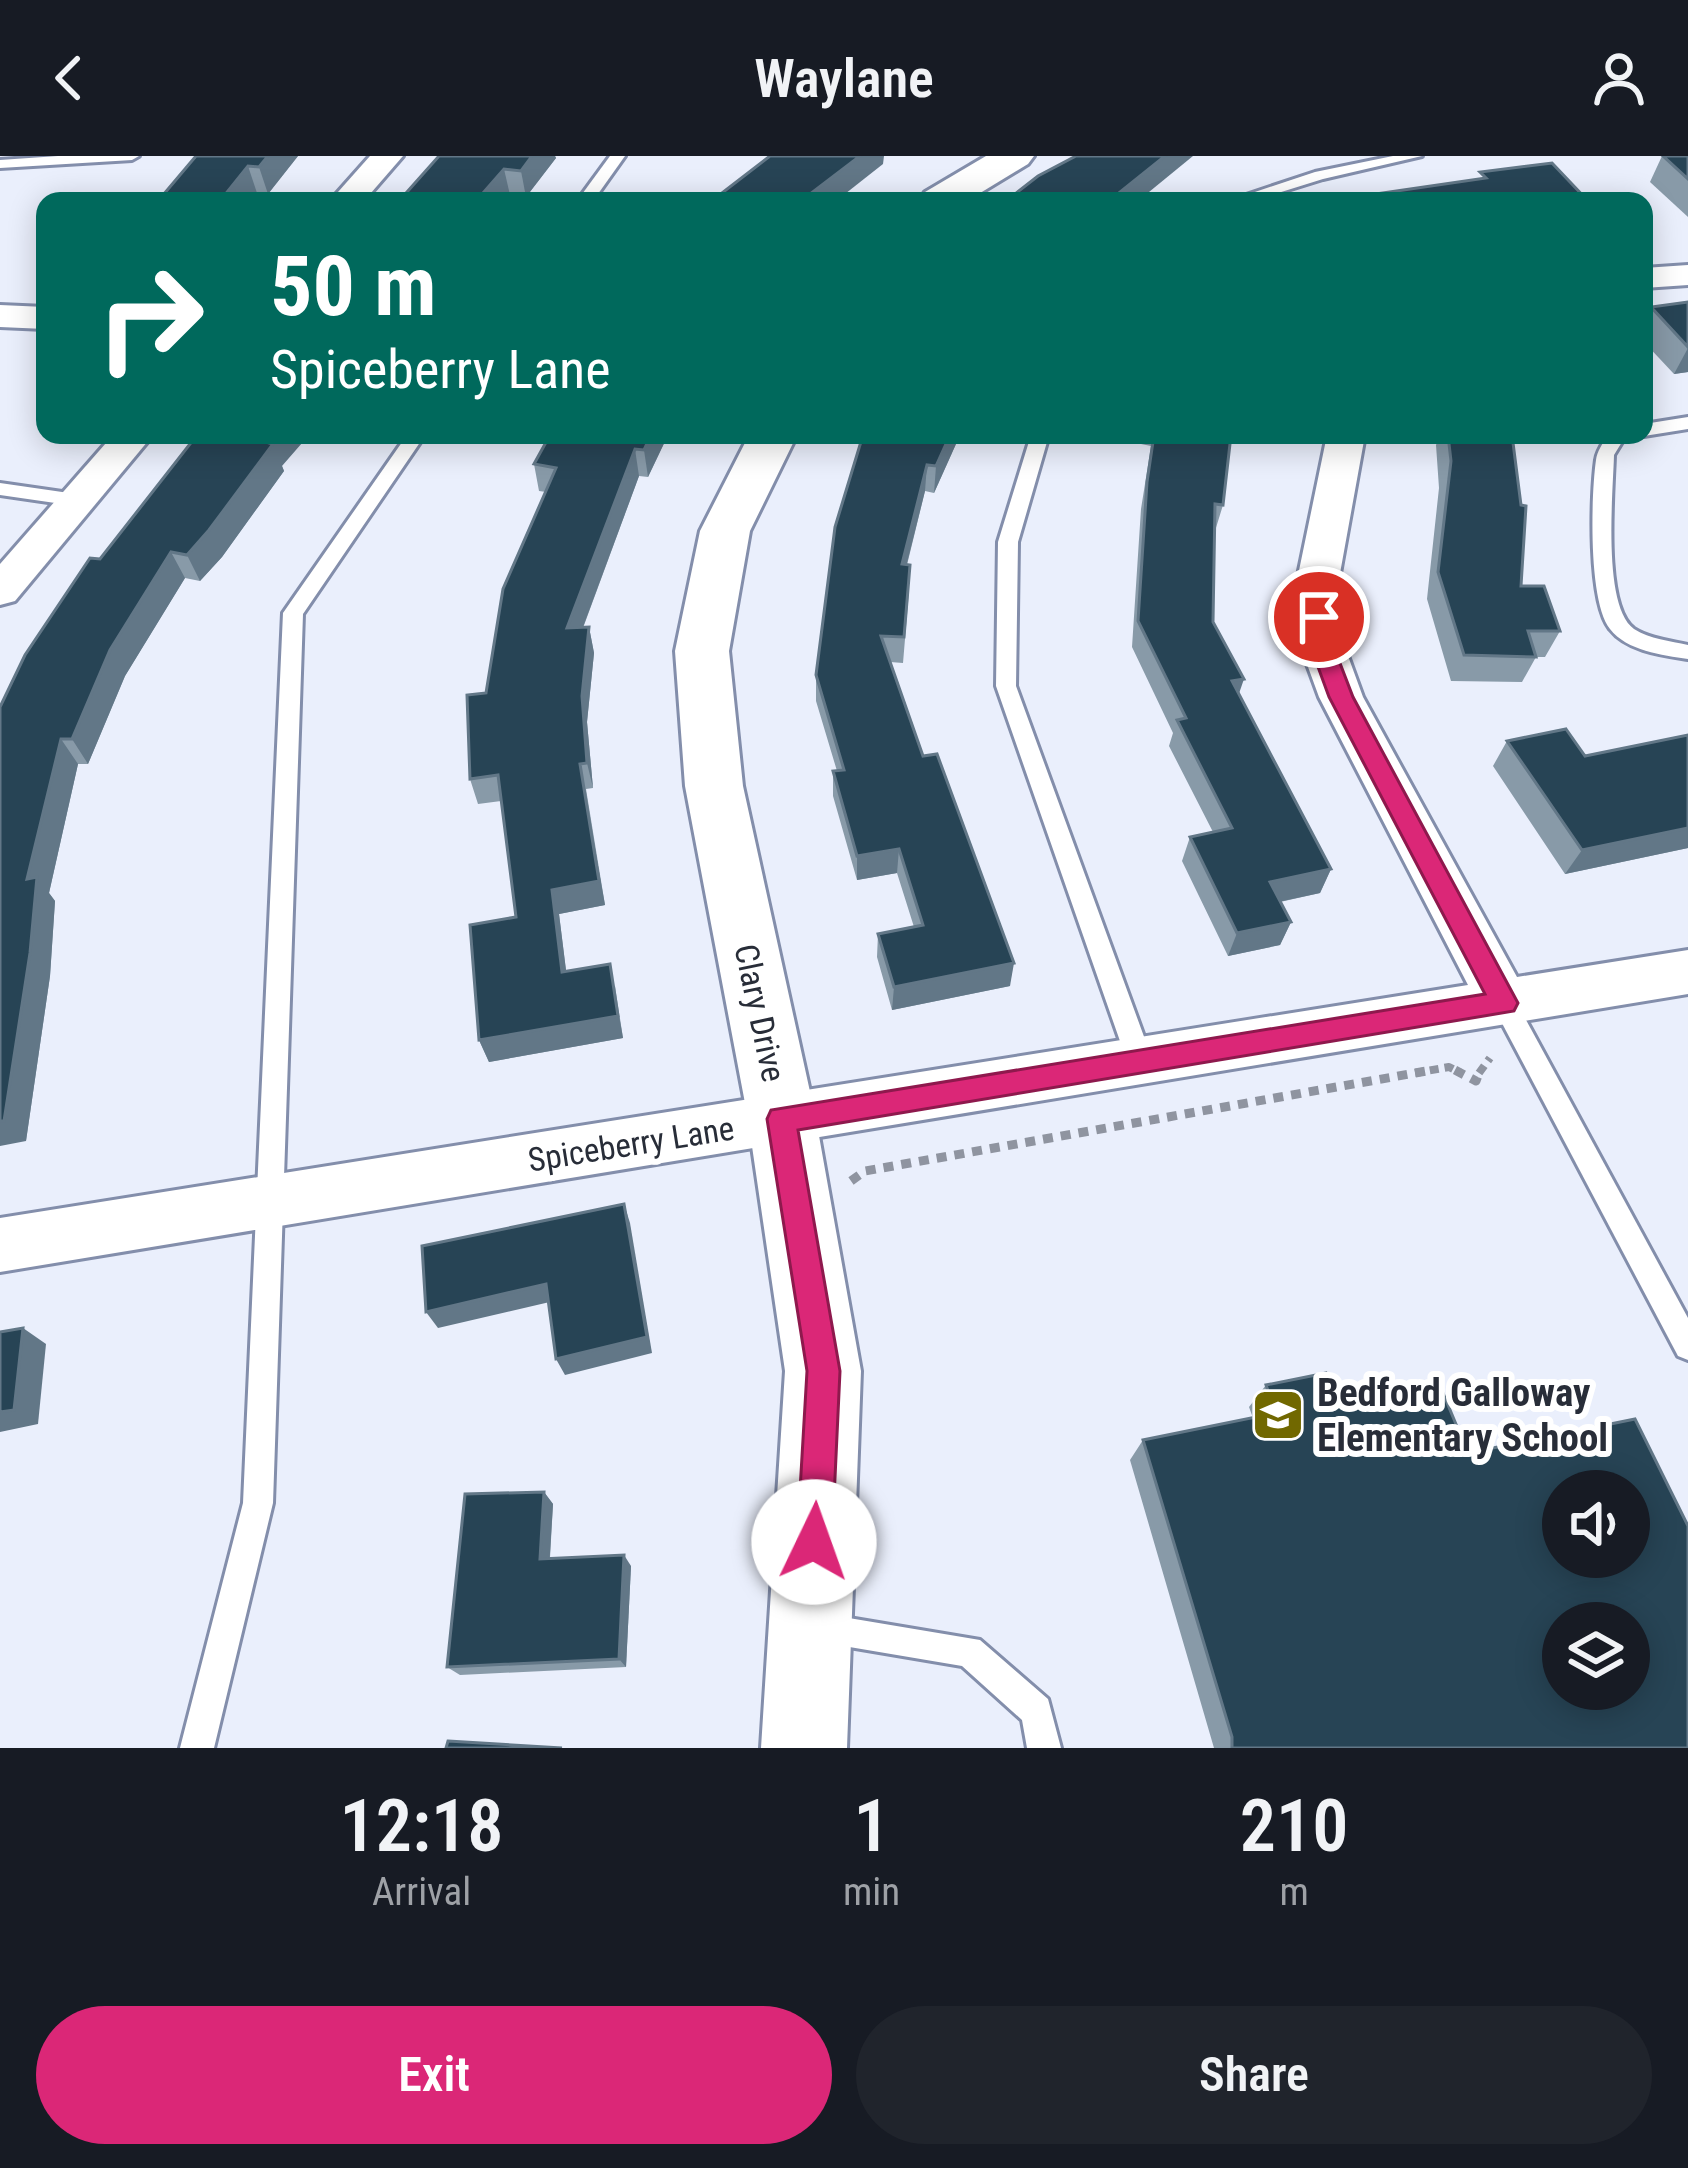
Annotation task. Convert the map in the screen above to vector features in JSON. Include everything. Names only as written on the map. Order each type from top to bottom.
[{"type":"street","points":[[354,192],[387,156]]},
{"type":"street","points":[[954,192],[1014,156]]},
{"type":"street","points":[[1653,277],[1688,275]]},
{"type":"street","points":[[0,316],[36,318]]},
{"type":"street","points":[[0,591],[126,444]]},
{"type":"street","name":"Clary Drive","points":[[768,444],[725,531],[702,650],[714,786],[782,1119],[823,1371],[804,1748]]},
{"type":"street","points":[[1344,444],[1316,590],[1322,645],[1341,697],[1516,1026]]},
{"type":"street","name":"Spiceberry Lane","points":[[0,1245],[1141,1064],[1516,1026],[1688,972]]},
{"type":"lane","points":[[0,164],[132,156]]},
{"type":"lane","points":[[592,192],[618,156]]},
{"type":"lane","points":[[1267,192],[1355,166],[1415,156]]},
{"type":"lane","points":[[1653,429],[1688,423]]},
{"type":"lane","points":[[197,1748],[259,1503],[293,614],[410,444]]},
{"type":"lane","points":[[1037,444],[1008,542],[1006,686],[1141,1064]]},
{"type":"lane","points":[[1611,444],[1604,455],[1604,605],[1623,632],[1652,647],[1688,652]]},
{"type":"lane","points":[[0,489],[76,500]]},
{"type":"lane","points":[[1516,1026],[1688,1346]]},
{"type":"lane","points":[[810,1627],[969,1651],[1036,1711],[1044,1748]]},
{"type":"path","points":[[849,1196],[850,1182],[865,1171],[1449,1067],[1476,1081],[1485,1059],[1516,1026]]},
{"type":"building","points":[[196,156],[268,156],[259,167],[248,166],[227,192],[166,192]]},
{"type":"building","points":[[439,156],[532,156],[521,171],[504,169],[484,192],[407,192]]},
{"type":"building","points":[[770,156],[860,156],[813,192],[723,192]]},
{"type":"building","points":[[1076,156],[1165,156],[1120,192],[1018,192]]},
{"type":"building","points":[[1663,156],[1688,156],[1688,179]]},
{"type":"building","points":[[1552,163],[1579,192],[1390,192],[1486,178],[1480,172]]},
{"type":"building","points":[[1688,302],[1688,347],[1653,309]]},
{"type":"building","points":[[190,444],[273,444],[187,555],[171,552],[110,650],[72,739],[61,739],[27,879],[37,877],[30,953],[4,1121],[0,1121],[0,707],[25,655],[90,558],[100,559]]},
{"type":"building","points":[[545,444],[647,444],[644,450],[635,449],[567,628],[589,627],[582,696],[587,763],[580,764],[599,881],[552,890],[562,972],[610,964],[618,1016],[479,1040],[470,925],[516,917],[498,775],[470,779],[467,695],[486,693],[503,589],[556,468],[534,464]]},
{"type":"building","points":[[860,444],[946,444],[936,466],[927,465],[902,564],[910,565],[904,637],[881,636],[923,756],[937,754],[1014,963],[894,987],[878,934],[923,925],[899,849],[857,856],[833,771],[844,770],[816,675],[835,527]]},
{"type":"building","points":[[1153,444],[1230,444],[1223,505],[1215,504],[1213,622],[1244,679],[1232,681],[1331,869],[1270,882],[1291,922],[1237,933],[1190,837],[1232,828],[1177,720],[1186,718],[1138,621]]},
{"type":"building","points":[[1449,444],[1513,444],[1521,505],[1526,506],[1521,586],[1544,586],[1560,631],[1528,631],[1536,657],[1464,655],[1438,572]]},
{"type":"building","points":[[1566,729],[1585,756],[1688,735],[1688,828],[1582,850],[1507,741]]},
{"type":"building","points":[[624,1204],[647,1337],[556,1359],[546,1284],[426,1312],[422,1246]]},
{"type":"building","points":[[23,1328],[14,1410],[0,1412],[0,1332]]},
{"type":"building","points":[[1326,1373],[1336,1401],[1438,1381],[1468,1453],[1635,1419],[1688,1526],[1688,1748],[1232,1748],[1143,1440],[1276,1413],[1266,1385]]},
{"type":"building","points":[[544,1492],[540,1559],[624,1555],[619,1659],[447,1667],[465,1494]]},
{"type":"building","points":[[448,1741],[562,1748],[446,1748]]},
{"type":"place","name":"Bedford Galloway Elementary School","points":[[1278,1415]]},
{"type":"route","points":[[814,1542],[823,1371],[782,1119],[1504,1003],[1341,697],[1322,645],[1319,617]]}]
